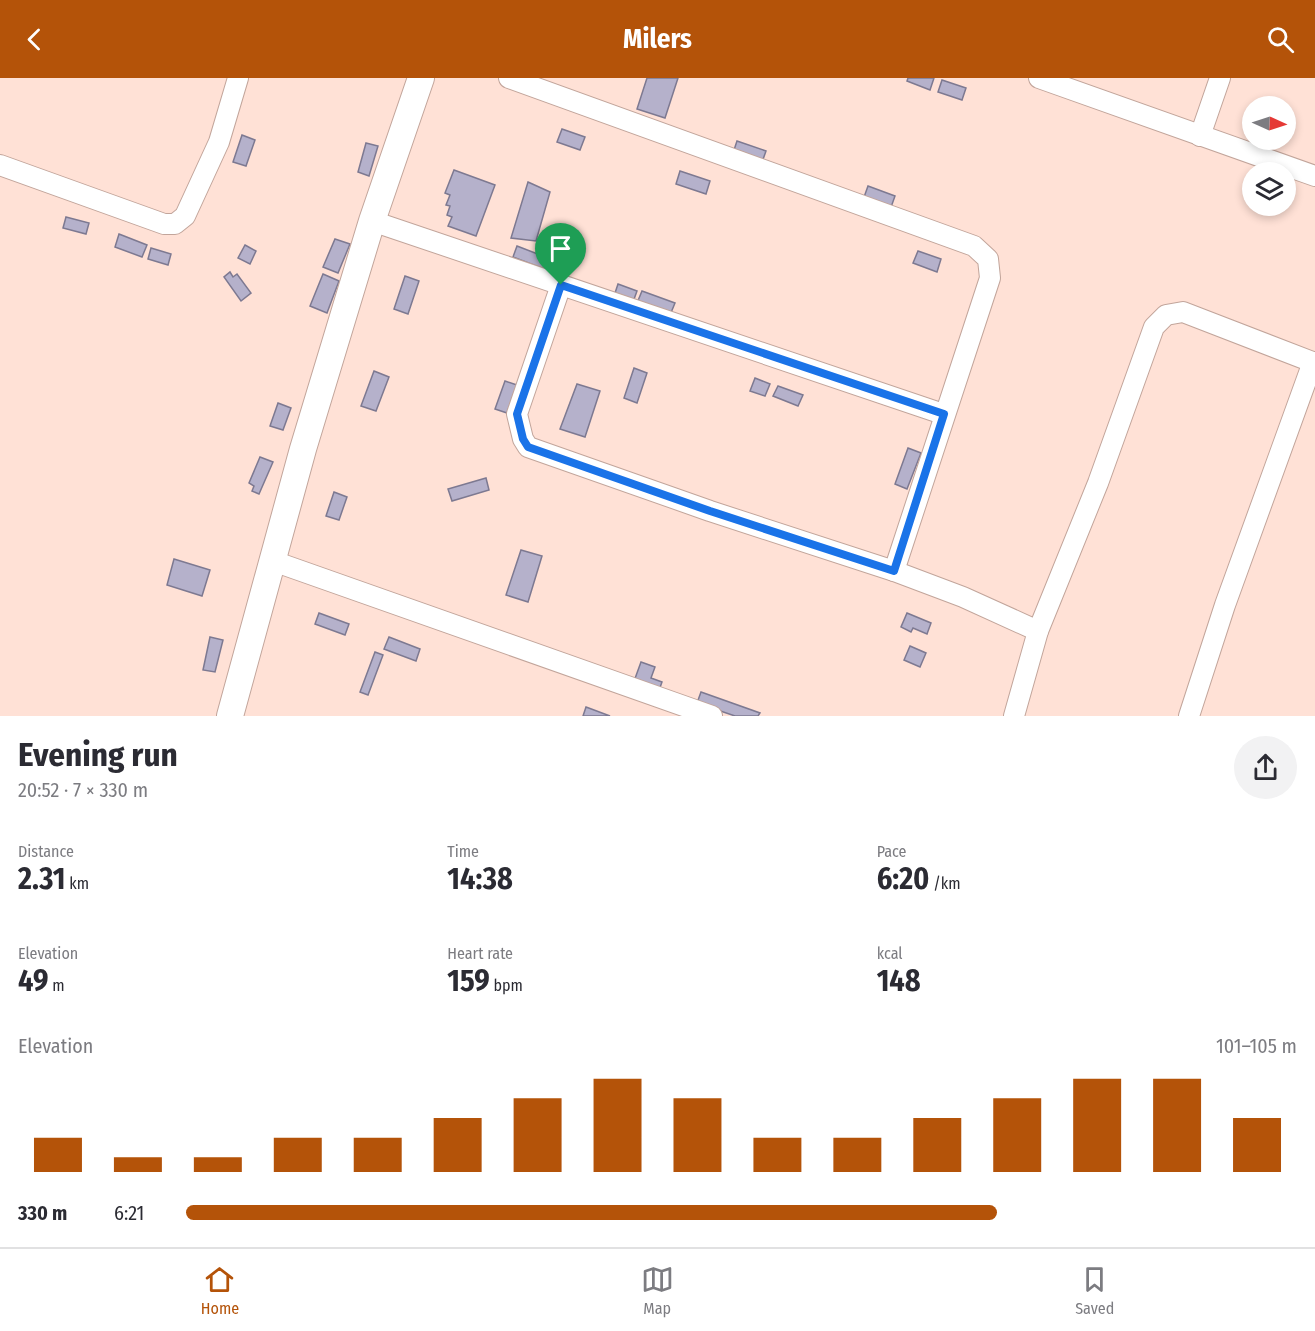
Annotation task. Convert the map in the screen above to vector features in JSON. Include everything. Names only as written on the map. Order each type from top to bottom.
[{"type":"street","points":[[0,165],[164,224],[175,224],[185,216],[219,142],[238,78]]},
{"type":"street","points":[[230,716],[303,449],[372,221],[421,78]]},
{"type":"street","points":[[509,78],[974,246],[988,259],[990,278],[894,571]]},
{"type":"street","points":[[1200,136],[1220,78]]},
{"type":"street","points":[[1045,79],[1315,177]]},
{"type":"street","points":[[372,221],[944,414]]},
{"type":"street","points":[[561,285],[517,414],[523,439],[528,447],[710,511],[894,571],[963,597],[1038,631]]},
{"type":"street","points":[[1014,716],[1038,631],[1098,483],[1154,327],[1166,315],[1183,312],[1314,363],[1225,605],[1189,716]]},
{"type":"street","points":[[273,561],[712,716]]},
{"type":"building","points":[[647,78],[678,78],[665,118],[637,109]]},
{"type":"building","points":[[908,78],[934,78],[930,90],[907,81]]},
{"type":"building","points":[[942,80],[966,88],[962,100],[938,92]]},
{"type":"building","points":[[562,129],[585,137],[580,150],[557,142]]},
{"type":"building","points":[[242,135],[255,140],[246,166],[233,162]]},
{"type":"building","points":[[737,141],[766,151],[761,165],[732,156]]},
{"type":"building","points":[[366,143],[378,146],[369,176],[358,172]]},
{"type":"building","points":[[454,170],[495,185],[476,236],[448,226],[452,217],[447,215],[450,206],[446,205],[450,195],[445,193]]},
{"type":"building","points":[[680,171],[710,181],[706,194],[676,184]]},
{"type":"building","points":[[528,182],[550,192],[536,241],[511,238]]},
{"type":"building","points":[[868,186],[895,196],[890,210],[863,200]]},
{"type":"building","points":[[66,217],[89,223],[86,234],[63,228]]},
{"type":"building","points":[[119,234],[147,245],[142,257],[115,247]]},
{"type":"building","points":[[335,239],[350,244],[338,273],[323,267]]},
{"type":"building","points":[[245,245],[256,251],[250,264],[238,258]]},
{"type":"building","points":[[517,246],[548,258],[544,269],[513,257]]},
{"type":"building","points":[[151,248],[171,254],[168,265],[148,259]]},
{"type":"building","points":[[918,251],[941,259],[937,272],[913,263]]},
{"type":"building","points":[[230,272],[233,277],[237,274],[251,293],[241,301],[224,277]]},
{"type":"building","points":[[323,274],[339,281],[327,313],[310,306]]},
{"type":"building","points":[[405,276],[419,281],[408,314],[394,309]]},
{"type":"building","points":[[618,284],[637,291],[633,302],[614,296]]},
{"type":"building","points":[[642,291],[675,303],[670,315],[637,303]]},
{"type":"building","points":[[634,368],[647,373],[637,403],[624,398]]},
{"type":"building","points":[[374,371],[389,377],[376,411],[361,406]]},
{"type":"building","points":[[755,378],[770,384],[765,396],[750,391]]},
{"type":"building","points":[[505,381],[517,385],[507,413],[495,409]]},
{"type":"building","points":[[577,384],[600,391],[585,437],[560,429]]},
{"type":"building","points":[[778,386],[803,395],[798,406],[773,396]]},
{"type":"building","points":[[278,403],[291,408],[283,430],[270,426]]},
{"type":"building","points":[[908,448],[921,453],[907,489],[895,484]]},
{"type":"building","points":[[260,457],[273,462],[259,494],[252,491],[254,486],[249,483]]},
{"type":"building","points":[[486,478],[489,490],[452,501],[448,489]]},
{"type":"building","points":[[334,492],[347,497],[339,520],[326,516]]},
{"type":"building","points":[[521,550],[542,556],[528,602],[506,595]]},
{"type":"building","points":[[174,559],[210,570],[202,596],[167,585]]},
{"type":"building","points":[[319,613],[349,624],[345,635],[315,624]]},
{"type":"building","points":[[907,613],[931,623],[927,634],[913,628],[911,632],[901,627]]},
{"type":"building","points":[[210,637],[223,640],[215,672],[203,670]]},
{"type":"building","points":[[389,637],[420,649],[416,661],[384,649]]},
{"type":"building","points":[[910,646],[926,653],[920,667],[904,660]]},
{"type":"building","points":[[375,652],[383,655],[368,695],[360,692]]},
{"type":"building","points":[[641,662],[655,667],[651,678],[662,682],[658,693],[633,684]]},
{"type":"building","points":[[701,692],[760,713],[758,716],[735,716],[697,703]]},
{"type":"building","points":[[586,707],[610,716],[583,716]]},
{"type":"route","points":[[561,285],[944,414],[894,571],[710,511],[528,447],[523,439],[517,414],[561,285]]}]
